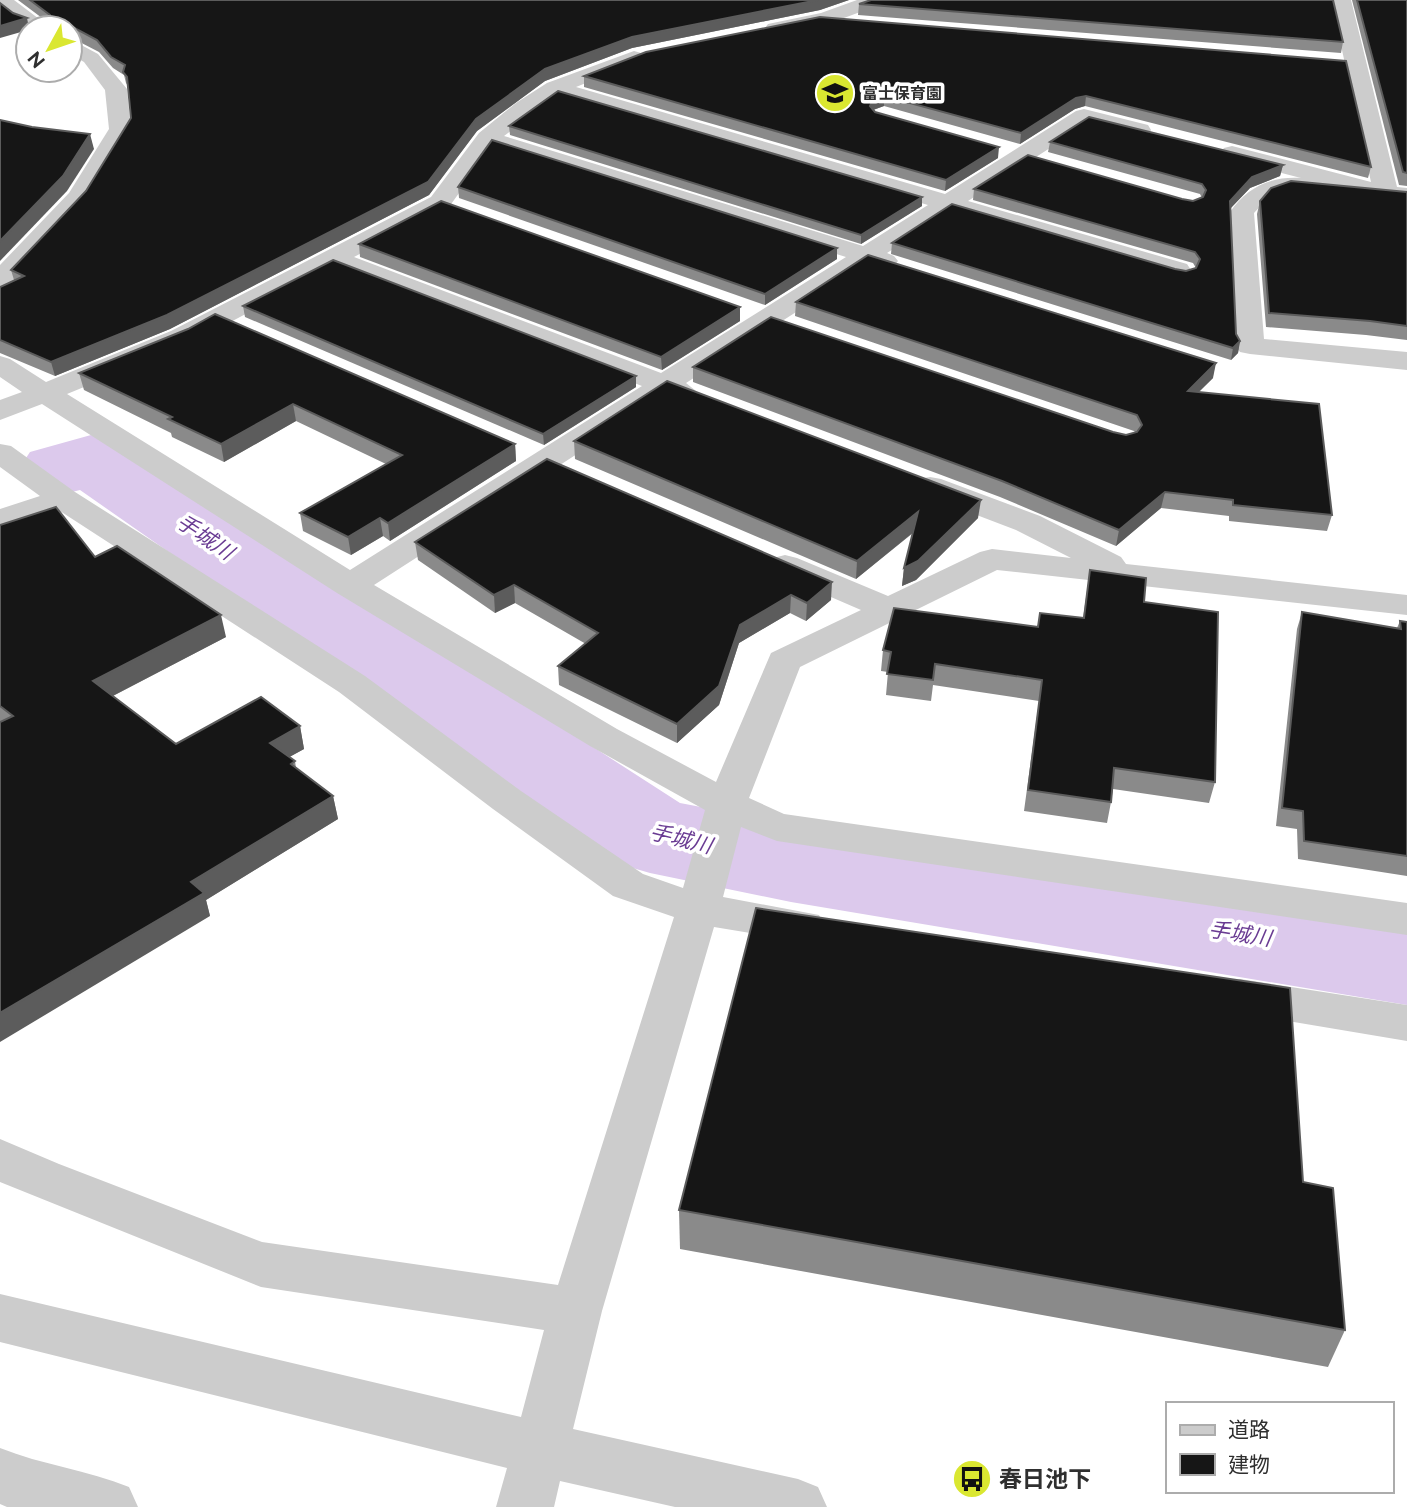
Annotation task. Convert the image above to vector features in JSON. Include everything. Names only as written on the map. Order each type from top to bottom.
[{"type":"street","points":[[3,0],[18,14]]},
{"type":"street","points":[[755,33],[810,21],[875,0]]},
{"type":"street","points":[[1341,0],[1356,63],[1397,194]]},
{"type":"street","points":[[810,21],[864,25]]},
{"type":"street","points":[[0,411],[220,319],[440,202],[487,138],[555,88],[653,52]]},
{"type":"street","points":[[0,280],[78,197],[120,129],[116,89],[92,58],[84,54]]},
{"type":"street","points":[[1328,61],[1356,63]]},
{"type":"street","points":[[555,88],[1183,272]]},
{"type":"street","points":[[349,586],[529,455],[663,384],[1084,116],[1163,136]]},
{"type":"street","points":[[487,138],[907,268]]},
{"type":"street","points":[[1203,146],[1397,194]]},
{"type":"street","points":[[1397,194],[1286,184],[1258,194],[1242,212],[1250,346],[1407,361]]},
{"type":"street","points":[[440,202],[466,211]]},
{"type":"street","points":[[333,258],[702,399]]},
{"type":"street","points":[[743,310],[795,328]]},
{"type":"street","points":[[220,319],[257,335]]},
{"type":"street","points":[[0,365],[349,586],[665,773],[725,816],[777,827],[1407,919]]},
{"type":"street","points":[[529,455],[580,477]]},
{"type":"street","points":[[4,460],[352,684],[507,800],[628,885],[848,933]]},
{"type":"street","points":[[898,474],[1028,523],[1133,576]]},
{"type":"street","points":[[0,519],[64,499]]},
{"type":"street","points":[[759,554],[886,608]]},
{"type":"street","points":[[525,1507],[576,1311],[725,816],[784,661],[886,608],[992,559],[1407,605]]},
{"type":"street","points":[[1202,990],[1407,1023]]},
{"type":"street","points":[[0,1159],[42,1179],[261,1264],[576,1311]]},
{"type":"street","points":[[0,1318],[541,1449],[798,1507]]},
{"type":"street","points":[[0,1476],[19,1484],[109,1507]]},
{"type":"building","points":[[30,0],[818,0],[632,37],[545,69],[476,119],[428,182],[167,315],[51,362],[0,340],[0,287],[24,276],[11,270],[86,191],[131,118],[127,77],[123,72],[125,65],[111,57],[97,40],[84,33],[84,14],[49,14]]},
{"type":"building","points":[[871,0],[1333,0],[1343,42],[859,4]]},
{"type":"building","points":[[1357,0],[1407,0],[1407,173],[1403,172]]},
{"type":"building","points":[[0,3],[16,14],[14,22],[0,26]]},
{"type":"building","points":[[820,17],[1346,61],[1371,167],[1086,96],[1076,98],[1021,133],[884,96],[873,99],[870,106],[875,112],[999,147],[946,180],[584,76],[646,52]]},
{"type":"building","points":[[558,91],[922,197],[861,235],[509,126]]},
{"type":"building","points":[[1089,117],[1283,165],[1252,177],[1230,201],[1236,334],[1240,341],[1233,348],[892,243],[952,204],[1175,269],[1186,271],[1196,268],[1200,259],[1195,252],[974,189],[1028,155],[1182,199],[1193,201],[1203,197],[1206,190],[1202,184],[1050,142]]},
{"type":"building","points":[[0,120],[90,134],[63,176],[0,241]]},
{"type":"building","points":[[492,140],[837,248],[765,294],[458,187]]},
{"type":"building","points":[[1291,181],[1407,192],[1407,326],[1269,313],[1260,201],[1271,188]]},
{"type":"building","points":[[441,201],[740,307],[661,357],[359,244]]},
{"type":"building","points":[[868,255],[1216,363],[1188,391],[1319,404],[1332,515],[1233,505],[1233,500],[1165,492],[1119,530],[1002,481],[693,367],[771,317],[1113,432],[1126,435],[1137,432],[1142,425],[1137,415],[796,302]]},
{"type":"building","points":[[333,260],[636,376],[543,434],[243,306]]},
{"type":"building","points":[[215,314],[515,444],[388,523],[380,518],[348,537],[300,513],[402,455],[293,404],[221,444],[168,419],[172,417],[79,373],[188,329]]},
{"type":"building","points":[[667,381],[981,500],[918,561],[904,568],[918,512],[857,561],[574,441]]},
{"type":"building","points":[[547,459],[832,582],[807,603],[791,595],[740,625],[719,686],[677,724],[558,666],[598,633],[514,585],[494,595],[415,542]]},
{"type":"building","points":[[56,507],[95,557],[117,546],[221,615],[93,681],[176,744],[261,697],[300,726],[270,743],[295,761],[291,764],[333,796],[191,882],[204,893],[0,1013],[0,722],[13,716],[0,706],[0,525]]},
{"type":"building","points":[[1090,570],[1146,578],[1144,602],[1218,612],[1215,782],[1114,768],[1111,802],[1028,790],[1042,680],[935,664],[933,680],[887,674],[891,652],[883,650],[894,608],[1038,627],[1040,613],[1084,618]]},
{"type":"building","points":[[1302,612],[1401,629],[1400,621],[1407,622],[1407,856],[1304,841],[1303,811],[1282,808]]},
{"type":"building","points":[[756,908],[1290,988],[1303,1182],[1333,1188],[1345,1330],[679,1210]]},
{"type":"waterway","name":"手城川","points":[[60,470],[91,460],[650,835],[791,863],[1407,961]]},
{"type":"place","name":"富士保育園","points":[[835,93]]},
{"type":"place","name":"春日池下","points":[[972,1479]]}]
